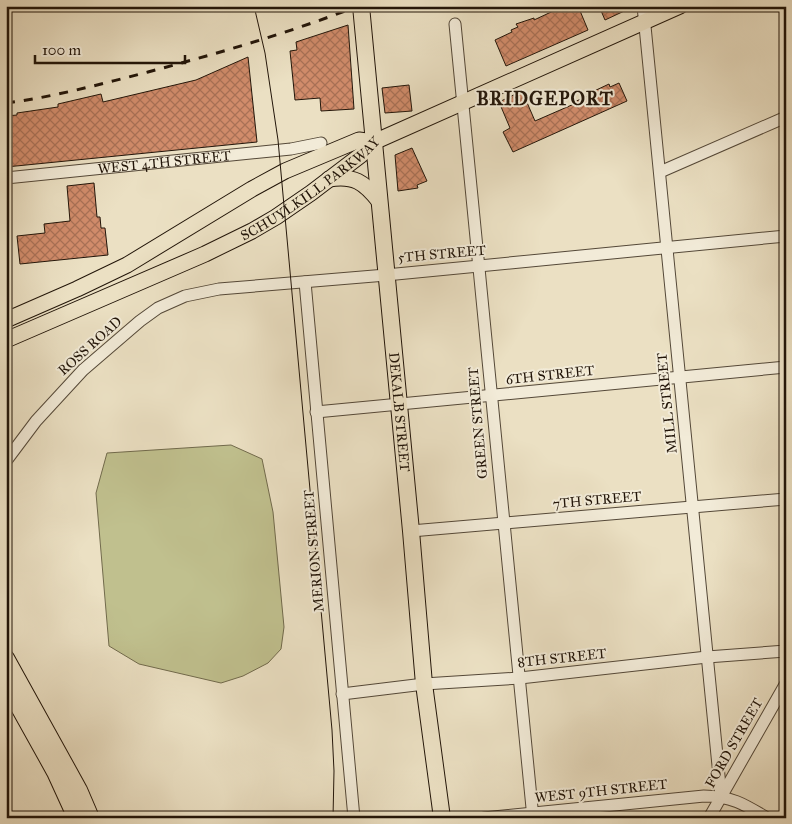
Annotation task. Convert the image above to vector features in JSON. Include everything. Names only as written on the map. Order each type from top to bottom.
[{"type":"highway","name":"DEKALB STREET","points":[[361,6],[424,684],[442,818]]},
{"type":"highway","points":[[6,658],[79,790],[91,818]]},
{"type":"highway","points":[[6,684],[55,772],[76,818]]},
{"type":"main road","points":[[374,142],[680,6]]},
{"type":"main road","name":"SCHUYLKILL PARKWAY","points":[[6,320],[128,265],[252,189],[285,171],[359,140],[374,142]]},
{"type":"main road","name":"SCHUYLKILL PARKWAY","points":[[6,340],[229,243],[276,217],[329,180],[361,155],[374,142]]},
{"type":"main road","points":[[329,180],[345,178],[358,181],[368,188],[379,201]]},
{"type":"street","name":"MILL STREET","points":[[644,6],[722,796]]},
{"type":"street","name":"GREEN STREET","points":[[455,24],[490,395],[533,815]]},
{"type":"street","points":[[660,172],[786,117]]},
{"type":"street","name":"WEST 4TH STREET","points":[[6,178],[291,149],[321,143]]},
{"type":"street","name":"5TH STREET","points":[[219,289],[386,275],[786,236]]},
{"type":"street","name":"MERION STREET","points":[[305,282],[354,818]]},
{"type":"street","name":"ROSS ROAD","points":[[6,461],[36,421],[58,396],[111,345],[146,317],[171,301],[198,292],[219,289]]},
{"type":"street","name":"6TH STREET","points":[[316,412],[786,367]]},
{"type":"street","name":"7TH STREET","points":[[411,531],[786,499]]},
{"type":"street","name":"8TH STREET","points":[[342,694],[424,684],[520,678],[707,657],[786,651]]},
{"type":"street","name":"FORD STREET","points":[[709,818],[786,683]]},
{"type":"street","name":"WEST 9TH STREET","points":[[484,818],[533,815],[704,796],[722,796]]},
{"type":"street","points":[[722,796],[740,802],[767,818]]},
{"type":"green space","points":[[231,445],[262,459],[273,512],[284,627],[281,649],[268,663],[243,676],[221,683],[139,664],[109,646],[96,493],[107,453]]},
{"type":"building","points":[[564,6],[578,6],[588,30],[506,66],[495,40],[512,32],[511,30],[518,27],[516,24],[534,18],[534,20]]},
{"type":"building","points":[[599,6],[635,6],[605,20]]},
{"type":"building","points":[[348,25],[354,109],[321,111],[320,98],[295,100],[290,51],[297,50],[296,42]]},
{"type":"building","points":[[248,57],[257,142],[6,167],[6,116],[58,107],[58,104],[101,94],[103,102],[196,80]]},
{"type":"building","points":[[619,83],[627,101],[513,152],[503,132],[510,128],[499,102],[522,91],[535,121],[574,104],[574,102],[593,94],[592,92],[609,84],[610,87]]},
{"type":"building","points":[[409,85],[412,111],[385,113],[382,88]]},
{"type":"building","points":[[412,148],[427,181],[417,185],[418,188],[398,191],[395,155]]},
{"type":"building","points":[[94,183],[97,217],[100,217],[101,228],[105,228],[108,255],[20,264],[17,236],[45,233],[44,224],[70,221],[67,186]]},
{"type":"tram line","points":[[254,6],[265,53],[278,140],[332,730],[334,771],[333,818]]},
{"type":"railway","points":[[6,103],[77,90],[175,65],[280,34],[358,6]]},
{"type":"district","name":"BRIDGEPORT","points":[[545,98]]}]
